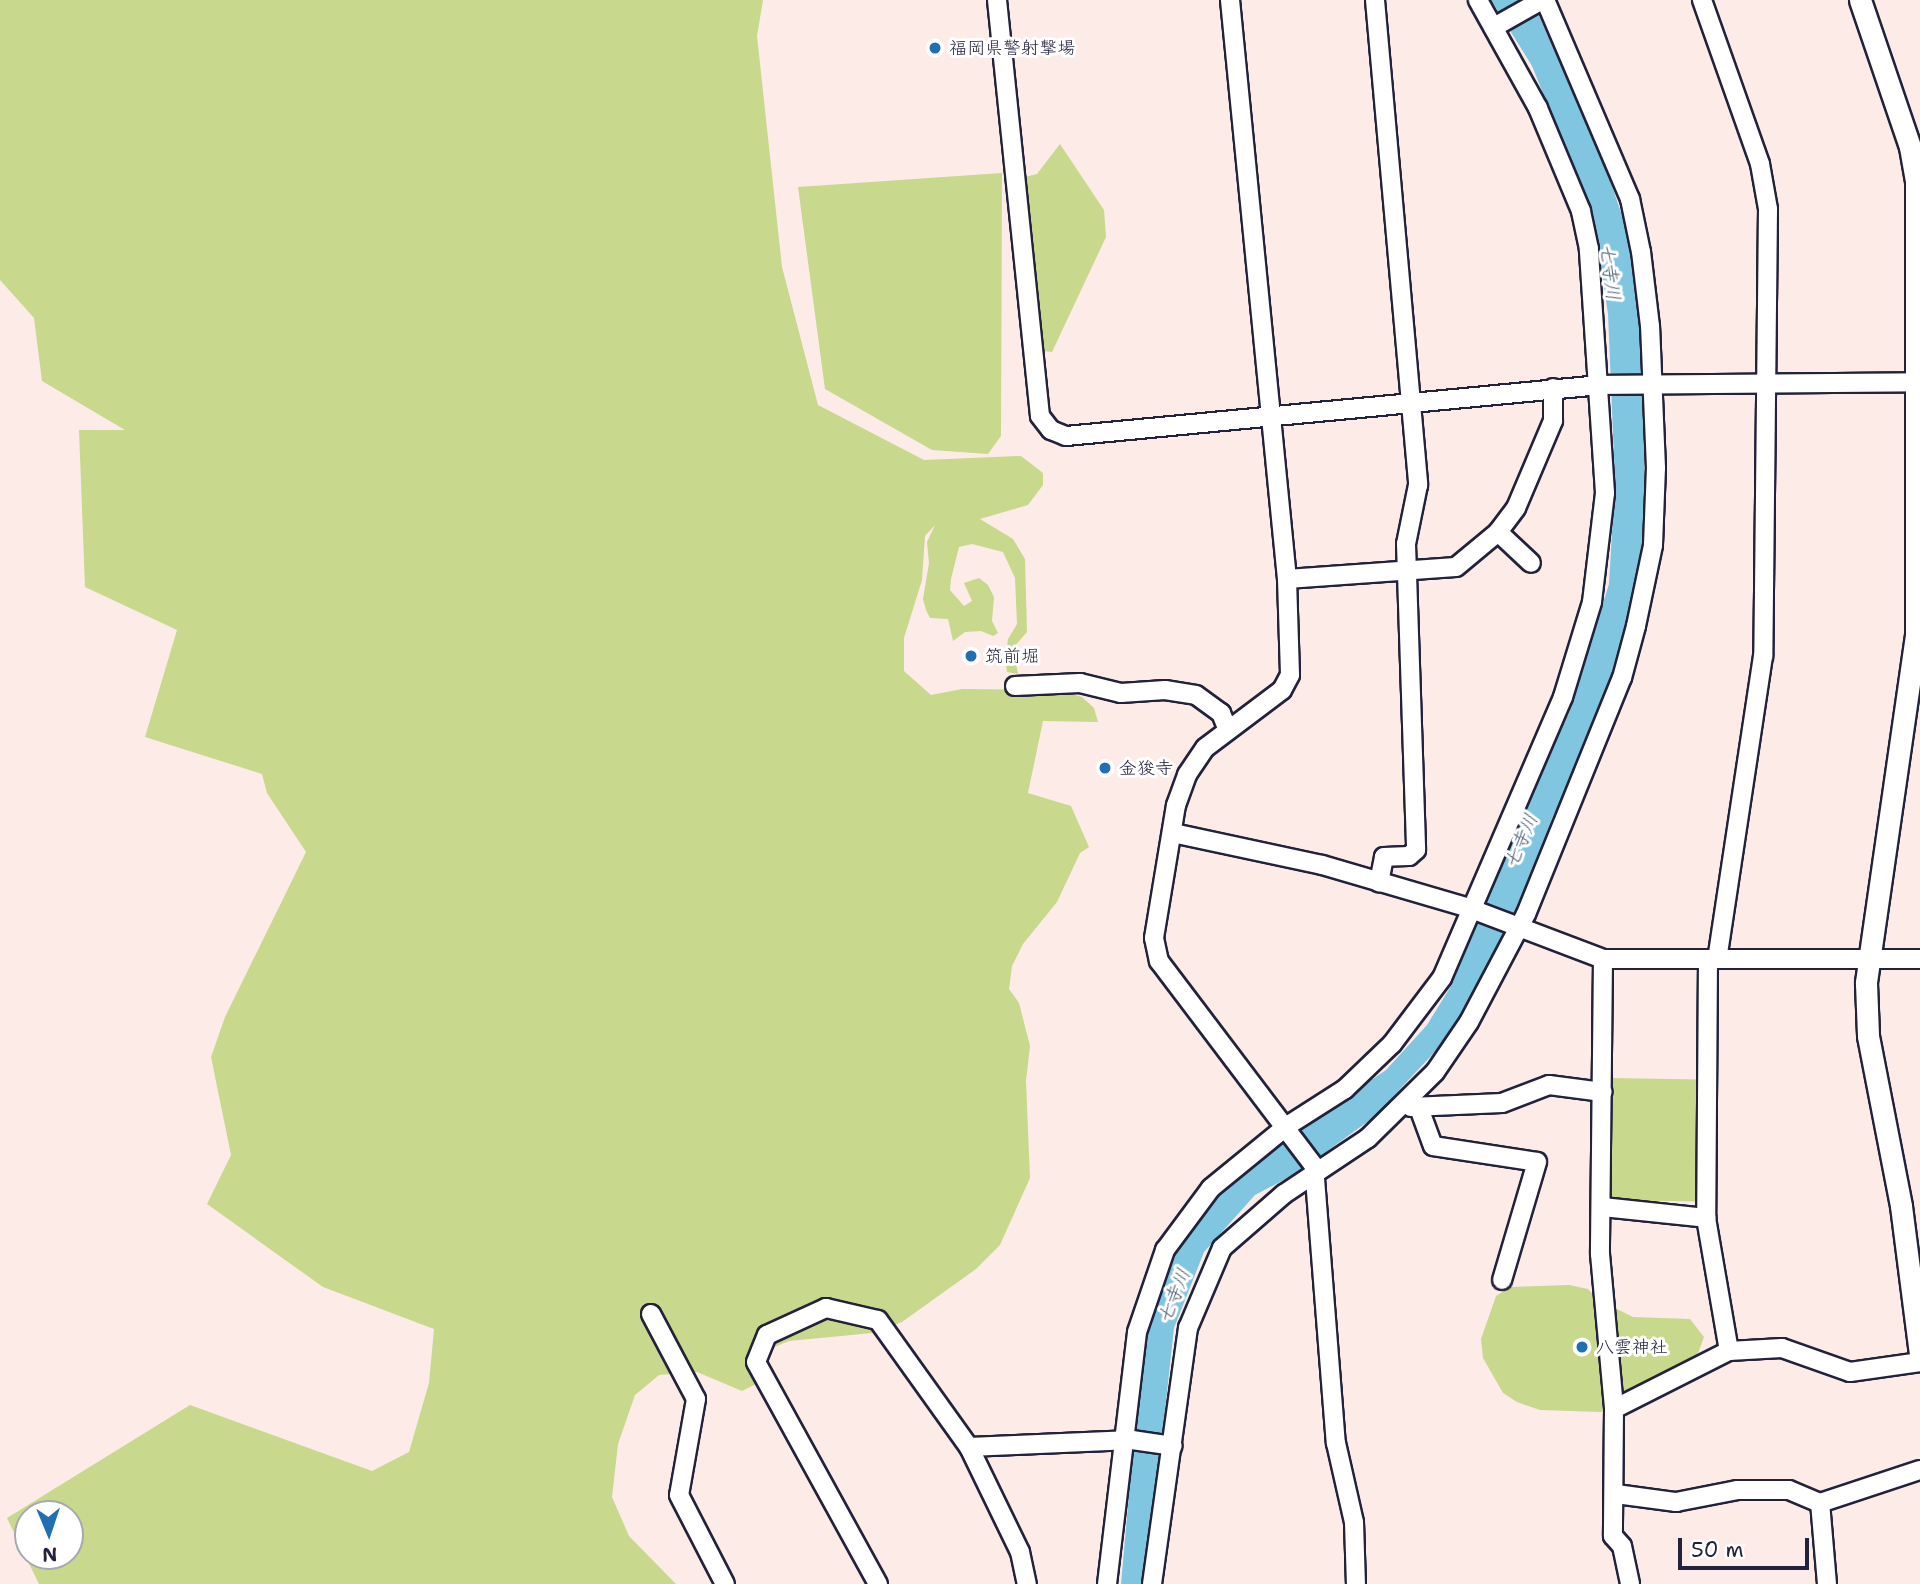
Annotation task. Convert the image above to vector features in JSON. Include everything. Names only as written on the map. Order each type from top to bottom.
[{"type":"street","points":[[997,0],[1040,416],[1051,430],[1066,436],[1553,388],[1653,382],[1915,382]]},
{"type":"street","points":[[1230,0],[1287,579],[1290,675],[1282,690],[1227,728],[1205,748],[1187,775],[1154,938],[1159,961],[1289,1130],[1315,1171],[1336,1443],[1354,1522],[1356,1584]]},
{"type":"street","points":[[1376,0],[1413,402],[1418,485],[1406,544],[1416,850],[1409,856],[1384,857],[1379,883]]},
{"type":"street","points":[[1107,1584],[1137,1332],[1165,1250],[1211,1188],[1345,1089],[1406,1027],[1442,978],[1475,911],[1563,696],[1592,602],[1605,494],[1601,385],[1589,249],[1581,211],[1538,108],[1499,23],[1478,0]]},
{"type":"street","points":[[1702,0],[1750,131],[1768,209],[1763,656],[1713,959],[1706,1219],[1729,1351]]},
{"type":"street","points":[[1614,1409],[1729,1351],[1782,1348],[1850,1372],[1920,1353],[1901,1206],[1868,1036],[1866,960],[1918,635],[1916,182],[1910,147],[1860,0]]},
{"type":"street","points":[[1152,1584],[1188,1328],[1222,1248],[1257,1215],[1315,1171],[1411,1107],[1469,1022],[1622,678],[1636,626],[1653,545],[1653,382],[1649,314],[1630,199],[1541,1],[1499,23]]},
{"type":"street","points":[[1287,579],[1455,567],[1498,532],[1516,508],[1553,421],[1553,388]]},
{"type":"street","points":[[1498,532],[1531,563]]},
{"type":"street","points":[[1015,685],[1080,683],[1121,693],[1165,690],[1196,695],[1216,707],[1227,728]]},
{"type":"street","points":[[1173,834],[1322,865],[1475,911],[1603,959],[1920,959]]},
{"type":"street","points":[[1603,959],[1600,1254],[1614,1409],[1616,1494],[1613,1536],[1622,1546],[1630,1584]]},
{"type":"street","points":[[1411,1107],[1502,1103],[1549,1085],[1603,1092]]},
{"type":"street","points":[[1411,1107],[1433,1146],[1536,1161],[1502,1280]]},
{"type":"street","points":[[1602,1207],[1706,1219]]},
{"type":"street","points":[[878,1584],[762,1381],[755,1362],[767,1335],[826,1308],[878,1320],[969,1447],[1020,1552],[1027,1584]]},
{"type":"street","points":[[651,1314],[696,1399],[679,1494],[725,1584]]},
{"type":"street","points":[[969,1447],[1126,1441],[1170,1445]]},
{"type":"street","points":[[1616,1494],[1676,1502],[1737,1490],[1789,1490],[1820,1503],[1920,1470]]},
{"type":"street","points":[[1820,1503],[1827,1584]]},
{"type":"green space","points":[[0,0],[763,0],[757,36],[782,267],[818,405],[924,460],[1021,456],[1043,473],[1043,485],[1028,505],[980,519],[1013,539],[1025,559],[1027,632],[1013,648],[1018,674],[1007,672],[1005,660],[1008,639],[1017,624],[1015,578],[1003,552],[972,544],[959,547],[950,590],[964,606],[972,601],[964,583],[979,578],[988,585],[994,597],[992,621],[998,633],[993,636],[981,631],[965,632],[953,641],[948,619],[930,618],[923,599],[929,563],[927,542],[935,525],[925,536],[922,580],[904,638],[904,671],[931,695],[962,689],[1057,690],[1082,697],[1094,708],[1098,722],[1043,721],[1028,793],[1071,806],[1089,847],[1080,853],[1057,902],[1023,944],[1012,966],[1009,989],[1019,1003],[1030,1046],[1026,1081],[1030,1178],[1000,1245],[976,1269],[902,1322],[872,1333],[789,1341],[772,1348],[762,1362],[758,1383],[742,1391],[697,1372],[659,1375],[635,1395],[618,1444],[612,1497],[629,1536],[676,1584],[39,1584],[32,1570],[84,1570],[84,1500],[36,1500],[190,1405],[372,1471],[409,1452],[429,1383],[434,1329],[323,1287],[207,1204],[231,1155],[211,1057],[225,1017],[306,852],[267,793],[262,774],[145,737],[177,630],[85,587],[79,430],[125,430],[42,381],[34,318],[0,280]]},
{"type":"green space","points":[[1060,144],[1104,210],[1106,237],[1052,352],[1044,351],[1025,177],[1037,174]]},
{"type":"green space","points":[[1002,173],[1001,436],[988,454],[932,450],[825,389],[798,187]]},
{"type":"green space","points":[[1609,1078],[1702,1080],[1700,1202],[1607,1200]]},
{"type":"green space","points":[[1569,1285],[1588,1289],[1597,1299],[1633,1317],[1690,1319],[1704,1337],[1696,1359],[1601,1412],[1540,1410],[1517,1402],[1503,1393],[1483,1358],[1481,1339],[1496,1296],[1510,1287]]},
{"type":"green space","points":[[14,1514],[14,1532],[7,1518]]},
{"type":"water","name":"七寺川","points":[[1491,0],[1532,0],[1602,157],[1627,230],[1645,373],[1644,565],[1619,663],[1575,776],[1553,816],[1519,904],[1469,1008],[1444,1042],[1374,1117],[1297,1173],[1255,1195],[1204,1252],[1174,1328],[1146,1584],[1121,1584],[1137,1405],[1149,1329],[1179,1245],[1214,1195],[1279,1143],[1386,1070],[1427,1025],[1451,986],[1538,775],[1569,713],[1609,584],[1615,481],[1608,314],[1594,219],[1532,66]]},
{"type":"place","name":"福岡県警射撃場","points":[[935,48]]},
{"type":"place","name":"筑前堀","points":[[971,656]]},
{"type":"place","name":"金狻寺","points":[[1105,768]]},
{"type":"place","name":"八雲神社","points":[[1582,1347]]}]
